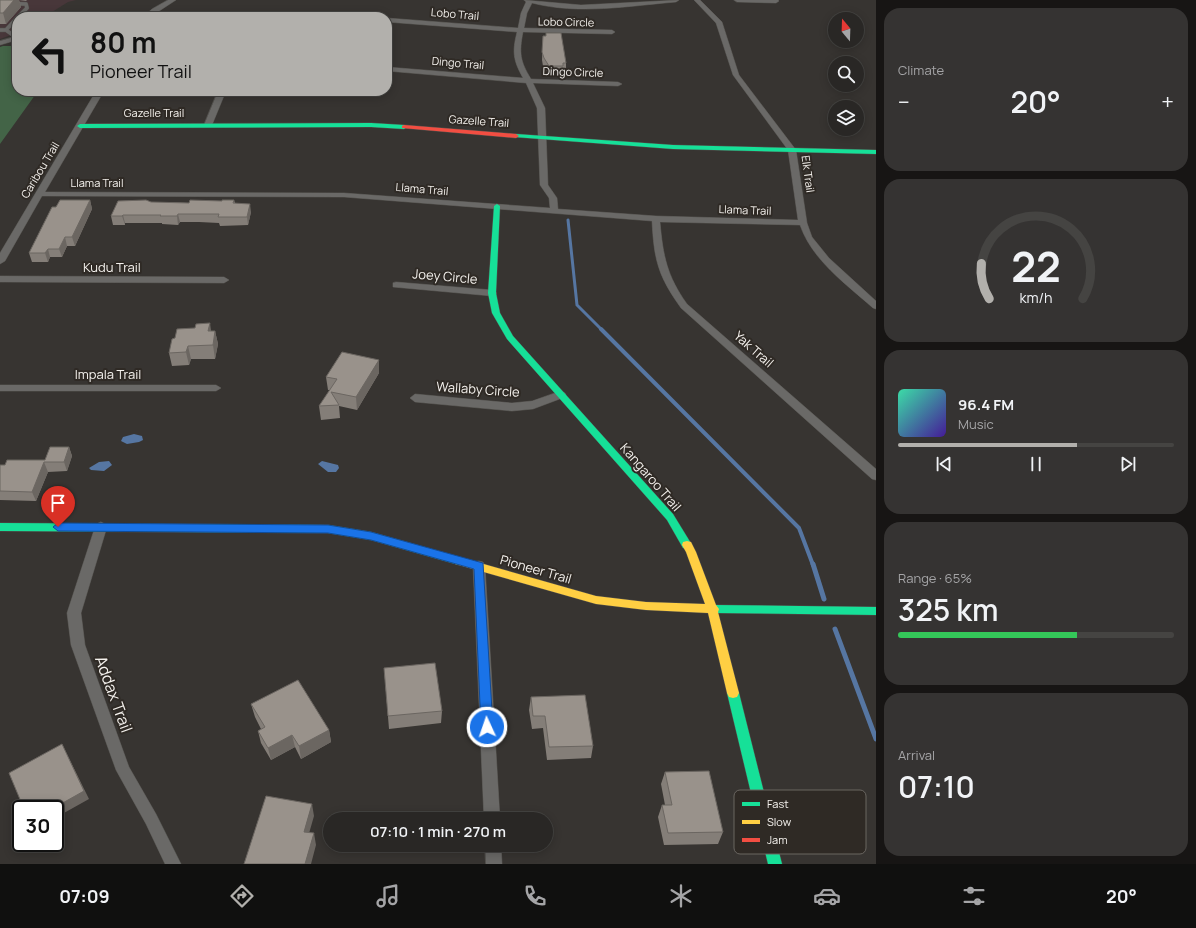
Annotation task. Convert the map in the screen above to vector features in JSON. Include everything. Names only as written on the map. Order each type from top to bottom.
[{"type":"street","points":[[153,12],[173,0]]},
{"type":"street","points":[[554,210],[553,198],[544,185],[541,108],[536,94],[519,66],[517,57],[517,45],[520,30],[529,0],[560,6],[582,7],[676,0]]},
{"type":"street","name":"Elk Trail","points":[[697,0],[719,22],[736,76],[792,150],[802,223],[815,248],[876,306]]},
{"type":"street","points":[[737,0],[776,1]]},
{"type":"street","name":"Lobo Trail","points":[[392,20],[520,30]]},
{"type":"street","name":"Lobo Circle","points":[[520,30],[566,33],[612,32]]},
{"type":"street","points":[[0,43],[12,39]]},
{"type":"street","name":"Dingo Trail","points":[[392,69],[527,80]]},
{"type":"street","name":"Dingo Circle","points":[[527,80],[578,85],[618,84]]},
{"type":"street","name":"Caribou Trail","points":[[0,261],[97,96]]},
{"type":"street","points":[[208,125],[220,96]]},
{"type":"street","name":"Gazelle Trail","points":[[80,126],[371,125],[673,147],[876,152]]},
{"type":"street","name":"Llama Trail","points":[[39,194],[344,195],[656,219],[802,223]]},
{"type":"street","name":"Kangaroo Trail","points":[[497,206],[492,293],[496,313],[510,337],[670,517],[691,552],[712,608],[757,790]]},
{"type":"street","name":"Yak Trail","points":[[656,219],[658,258],[671,288],[684,306],[876,476]]},
{"type":"street","name":"Kudu Trail","points":[[0,279],[224,280]]},
{"type":"street","name":"Joey Circle","points":[[396,285],[492,293]]},
{"type":"street","name":"Impala Trail","points":[[0,388],[216,388]]},
{"type":"street","name":"Wallaby Circle","points":[[415,398],[512,407],[533,405],[561,395]]},
{"type":"street","name":"Pioneer Trail","points":[[0,527],[328,529],[371,536],[596,600],[646,606],[876,611]]},
{"type":"street","name":"Addax Trail","points":[[101,527],[74,613],[78,645],[123,770],[151,819],[173,864]]},
{"type":"street","points":[[479,566],[492,812]]},
{"type":"street","points":[[493,852],[494,864]]},
{"type":"street","name":"Kangaroo Trail","points":[[773,854],[775,864]]},
{"type":"lane","points":[[0,3],[26,4],[27,8],[23,12]]},
{"type":"lane","points":[[6,30],[12,24]]},
{"type":"lane","points":[[0,30],[6,30],[12,34]]},
{"type":"shaded area","points":[[0,0],[76,0],[68,2],[52,12],[12,12],[12,35],[0,39]]},
{"type":"green space","points":[[12,46],[12,96],[34,96],[0,144],[0,47]]},
{"type":"water","points":[[134,434],[142,436],[143,440],[127,444],[121,441],[123,437]]},
{"type":"water","points":[[109,461],[112,465],[104,471],[91,470],[89,468],[99,462]]},
{"type":"water","points":[[322,461],[338,465],[339,468],[336,472],[328,472],[318,464]]},
{"type":"building","points":[[0,0],[14,0],[3,13],[0,13]]},
{"type":"building","points":[[546,33],[561,33],[566,63],[563,63],[563,66],[549,66],[544,58],[542,52],[543,36],[546,36]]},
{"type":"building","points":[[60,200],[90,200],[72,237],[65,237],[59,249],[48,249],[45,253],[29,253],[52,207],[56,207]]},
{"type":"building","points":[[146,200],[151,202],[189,203],[190,200],[234,200],[233,203],[250,204],[247,217],[218,217],[219,214],[178,214],[177,216],[111,216],[118,201]]},
{"type":"building","points":[[210,323],[208,331],[215,331],[213,345],[188,346],[186,352],[169,353],[172,339],[175,338],[177,329],[195,328],[196,324]]},
{"type":"building","points":[[342,352],[379,360],[356,397],[331,392],[339,405],[319,406],[337,379],[326,377]]},
{"type":"building","points":[[50,447],[69,447],[64,462],[44,462],[32,492],[0,491],[0,465],[5,465],[7,460],[45,460]]},
{"type":"building","points":[[435,663],[442,711],[388,716],[384,668]]},
{"type":"building","points":[[298,680],[329,730],[299,746],[292,735],[268,748],[258,731],[265,727],[251,704]]},
{"type":"building","points":[[585,695],[593,746],[549,747],[545,716],[533,716],[531,697]]},
{"type":"building","points":[[62,744],[84,791],[64,802],[64,800],[20,800],[9,773]]},
{"type":"building","points":[[709,771],[723,832],[668,833],[662,805],[672,805],[665,772]]},
{"type":"building","points":[[266,796],[312,804],[304,832],[314,833],[305,864],[244,864]]},
{"type":"waterway","points":[[568,220],[577,305],[601,329]]},
{"type":"waterway","points":[[601,329],[799,528],[813,565]]},
{"type":"waterway","points":[[813,564],[824,599]]},
{"type":"waterway","points":[[835,629],[876,739]]},
{"type":"traffic: fast","points":[[80,126],[371,125],[404,127]]},
{"type":"traffic: fast","points":[[516,136],[673,147],[876,152]]},
{"type":"traffic: fast","points":[[497,206],[492,293],[496,313],[510,337],[670,517],[687,545]]},
{"type":"traffic: fast","points":[[0,527],[328,529],[371,536],[459,561]]},
{"type":"traffic: fast","points":[[714,609],[876,611]]},
{"type":"traffic: fast","points":[[733,693],[757,790]]},
{"type":"traffic: fast","points":[[773,854],[775,864]]},
{"type":"traffic: slow","points":[[687,545],[712,609],[733,693]]},
{"type":"traffic: slow","points":[[459,561],[596,600],[646,606],[714,609]]},
{"type":"traffic: jam","points":[[404,127],[516,136]]},
{"type":"route","points":[[58,527],[328,529],[371,536],[479,566],[487,727]]}]
